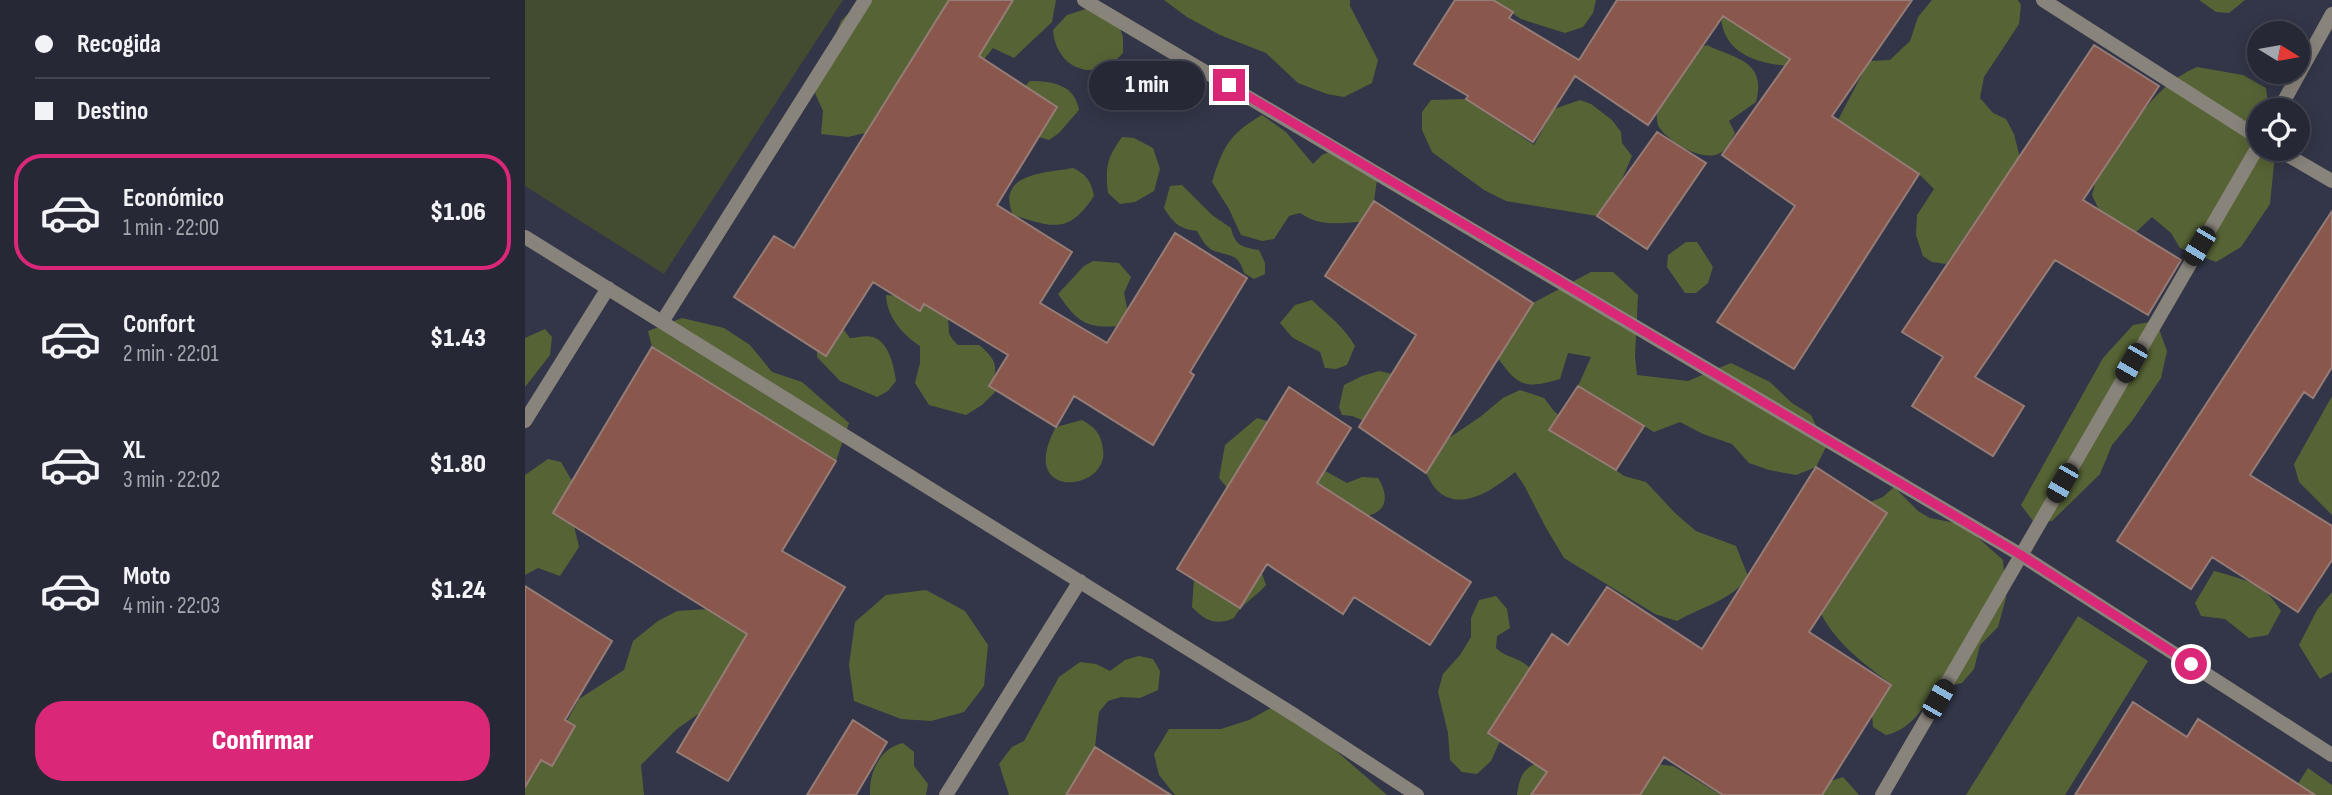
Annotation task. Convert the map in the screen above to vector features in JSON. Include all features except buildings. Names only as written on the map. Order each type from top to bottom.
[{"type":"street","points":[[662,322],[865,0]]},
{"type":"street","points":[[1084,0],[2021,555],[2332,755]]},
{"type":"street","points":[[2043,0],[2247,130]]},
{"type":"street","points":[[2286,98],[2332,15]]},
{"type":"street","points":[[1882,795],[2250,161]]},
{"type":"street","points":[[2298,161],[2332,181]]},
{"type":"street","points":[[525,237],[1080,581],[1417,795]]},
{"type":"street","points":[[525,421],[608,288]]},
{"type":"street","points":[[946,795],[1080,581]]},
{"type":"green space","points":[[525,0],[843,0],[664,274],[525,186]]},
{"type":"green space","points":[[861,0],[956,0],[997,27],[1013,0],[1056,0],[1052,22],[1014,58],[993,48],[974,72],[921,45],[865,133],[848,137],[821,134],[823,111],[815,93],[818,79],[835,56],[837,31],[841,21]]},
{"type":"green space","points":[[1164,0],[1350,0],[1350,6],[1378,60],[1372,83],[1344,97],[1298,83],[1266,53],[1220,35],[1187,17]]},
{"type":"green space","points":[[1493,0],[1596,0],[1593,13],[1583,27],[1565,33],[1521,19]]},
{"type":"green space","points":[[1791,0],[1790,66],[1754,59],[1743,54],[1728,39],[1721,15]]},
{"type":"green space","points":[[1932,0],[2018,0],[2021,5],[2019,24],[1984,77],[1980,98],[1993,113],[2006,119],[2014,134],[2020,158],[2010,215],[1984,208],[1946,264],[1932,262],[1923,256],[1916,235],[1917,215],[1934,189],[1919,174],[1838,120],[1869,61],[1890,60],[1910,41],[1918,17]]},
{"type":"green space","points":[[2199,0],[2245,0],[2229,13],[2216,12]]},
{"type":"green space","points":[[1089,8],[1116,18],[1123,37],[1123,53],[1110,65],[1089,70],[1071,64],[1064,58],[1055,41],[1053,30],[1067,15]]},
{"type":"green space","points":[[1707,45],[1746,63],[1757,77],[1758,88],[1756,102],[1729,121],[1735,133],[1724,150],[1718,154],[1703,155],[1677,144],[1659,127],[1658,83],[1672,91],[1702,47]]},
{"type":"green space","points":[[2197,67],[2243,75],[2247,77],[2247,84],[2259,84],[2266,88],[2267,98],[2247,98],[2247,161],[2274,161],[2270,204],[2241,247],[2216,262],[2180,248],[2171,233],[2152,217],[2136,232],[2099,210],[2092,195],[2095,184],[2138,117],[2164,88]]},
{"type":"green space","points":[[1030,81],[1062,86],[1077,102],[1079,110],[1059,133],[1049,140],[1039,137],[1057,107],[1025,86]]},
{"type":"green space","points":[[1466,99],[1534,145],[1554,109],[1580,100],[1591,104],[1612,120],[1621,132],[1622,143],[1632,156],[1619,186],[1597,216],[1506,201],[1484,190],[1432,152],[1422,130],[1422,112],[1431,100]]},
{"type":"green space","points":[[1262,115],[1286,132],[1313,164],[1322,155],[1336,149],[1377,180],[1374,201],[1361,222],[1322,222],[1300,213],[1289,216],[1274,239],[1262,241],[1241,235],[1212,182],[1229,142]]},
{"type":"green space","points":[[1122,137],[1134,138],[1153,148],[1160,169],[1154,191],[1135,202],[1120,204],[1108,193],[1107,176],[1110,157]]},
{"type":"green space","points":[[1073,168],[1088,179],[1094,196],[1076,217],[1059,225],[1049,225],[1013,215],[1009,201],[1011,191],[1017,183],[1037,174]]},
{"type":"green space","points":[[1182,185],[1212,215],[1231,228],[1240,245],[1259,250],[1265,263],[1265,274],[1254,279],[1244,273],[1236,258],[1212,250],[1197,231],[1181,227],[1174,221],[1164,208],[1170,186]]},
{"type":"green space","points":[[1686,242],[1697,242],[1713,267],[1708,283],[1696,293],[1685,293],[1667,267],[1668,255]]},
{"type":"green space","points":[[1093,261],[1119,263],[1131,277],[1124,293],[1128,313],[1119,326],[1098,326],[1083,321],[1058,294],[1084,266]]},
{"type":"green space","points":[[1591,272],[1613,272],[1638,295],[1635,356],[1637,375],[1688,381],[1731,363],[1770,382],[1792,403],[1811,415],[1826,447],[1816,467],[1796,475],[1769,470],[1749,463],[1732,444],[1680,422],[1654,432],[1578,386],[1591,357],[1568,353],[1560,379],[1548,382],[1524,383],[1511,375],[1498,358],[1533,303]]},
{"type":"green space","points":[[934,288],[946,311],[952,338],[958,345],[979,345],[994,363],[995,373],[990,386],[996,391],[982,405],[966,415],[929,405],[915,383],[920,363],[920,346],[907,336],[889,311],[886,295],[897,296],[920,311]]},
{"type":"green space","points":[[1312,300],[1341,327],[1355,346],[1347,365],[1336,369],[1325,368],[1320,352],[1293,338],[1280,323],[1295,305]]},
{"type":"green space","points":[[682,318],[724,328],[750,345],[772,372],[802,382],[849,423],[836,461],[652,347],[648,331]]},
{"type":"green space","points":[[2156,321],[2167,351],[2161,378],[2112,445],[2100,474],[2052,521],[2033,521],[2021,505],[2103,358],[2133,325]]},
{"type":"green space","points":[[545,329],[552,337],[550,355],[525,387],[525,338]]},
{"type":"green space","points":[[843,329],[850,338],[873,337],[887,349],[896,381],[888,391],[877,397],[840,381],[817,357],[817,350]]},
{"type":"green space","points":[[1379,371],[1410,378],[1382,428],[1352,416],[1342,415],[1339,407],[1344,385]]},
{"type":"green space","points":[[1520,390],[1544,398],[1554,411],[1616,470],[1624,476],[1646,482],[1696,531],[1736,546],[1748,576],[1742,584],[1725,597],[1677,621],[1655,614],[1564,558],[1515,472],[1489,491],[1468,499],[1448,498],[1439,492],[1426,473],[1446,440],[1503,398]]},
{"type":"green space","points":[[2332,396],[2332,515],[2299,482],[2294,464]]},
{"type":"green space","points":[[1257,418],[1291,428],[1318,467],[1347,483],[1362,477],[1378,478],[1384,490],[1383,506],[1367,516],[1233,495],[1219,478],[1225,445]]},
{"type":"green space","points":[[1082,420],[1094,428],[1101,439],[1101,463],[1093,474],[1080,481],[1067,482],[1055,478],[1047,468],[1047,451],[1056,427]]},
{"type":"green space","points":[[548,459],[561,462],[572,481],[553,513],[574,526],[579,547],[560,576],[538,568],[525,575],[525,475]]},
{"type":"green space","points":[[1894,487],[1918,511],[1930,518],[1955,523],[1975,535],[2003,560],[2006,598],[1998,627],[1980,645],[1974,669],[1962,683],[1935,689],[1909,724],[1886,735],[1873,727],[1872,714],[1891,684],[1843,644],[1821,614],[1870,502],[1883,497]]},
{"type":"green space","points":[[1258,562],[1266,585],[1234,618],[1222,622],[1211,621],[1192,607],[1194,579]]},
{"type":"green space","points":[[2214,571],[2260,588],[2274,601],[2281,611],[2268,635],[2249,638],[2225,619],[2201,616],[2195,603]]},
{"type":"green space","points":[[926,590],[965,611],[988,645],[984,686],[964,712],[931,721],[901,719],[854,701],[849,665],[855,622],[886,595]]},
{"type":"green space","points":[[2332,592],[2332,672],[2320,679],[2299,645],[2317,610]]},
{"type":"green space","points":[[1496,596],[1507,609],[1510,628],[1497,636],[1496,648],[1530,668],[1488,734],[1500,741],[1491,761],[1477,774],[1462,772],[1450,760],[1448,733],[1438,692],[1443,674],[1471,637],[1471,618],[1479,600]]},
{"type":"green space","points":[[708,609],[752,626],[701,712],[677,729],[641,765],[644,795],[525,795],[525,775],[532,755],[552,766],[574,727],[567,721],[579,699],[624,670],[633,641],[658,621],[677,611]]},
{"type":"green space","points":[[2078,616],[2148,661],[2065,795],[1966,795]]},
{"type":"green space","points":[[1139,656],[1153,659],[1160,671],[1158,690],[1140,698],[1121,697],[1108,701],[1099,712],[1095,747],[1070,789],[1079,795],[1009,795],[999,764],[1012,747],[1024,741],[1059,677],[1080,662],[1096,664],[1110,671],[1125,660]]},
{"type":"green space","points":[[1276,705],[1296,716],[1387,795],[1175,795],[1159,775],[1154,754],[1169,729],[1221,729],[1249,720]]},
{"type":"green space","points":[[903,743],[914,752],[914,766],[928,784],[926,795],[870,795],[871,778],[877,762],[888,750]]},
{"type":"green space","points":[[1535,764],[1549,768],[1538,785],[1553,795],[1517,795],[1521,776]]},
{"type":"green space","points":[[1655,764],[1673,766],[1721,795],[1640,795]]},
{"type":"green space","points":[[2308,768],[2332,785],[2332,795],[2291,795]]},
{"type":"green space","points":[[1843,777],[1859,795],[1822,795],[1831,781]]},
{"type":"route","points":[[1229,85],[2021,555],[2191,664]]}]
